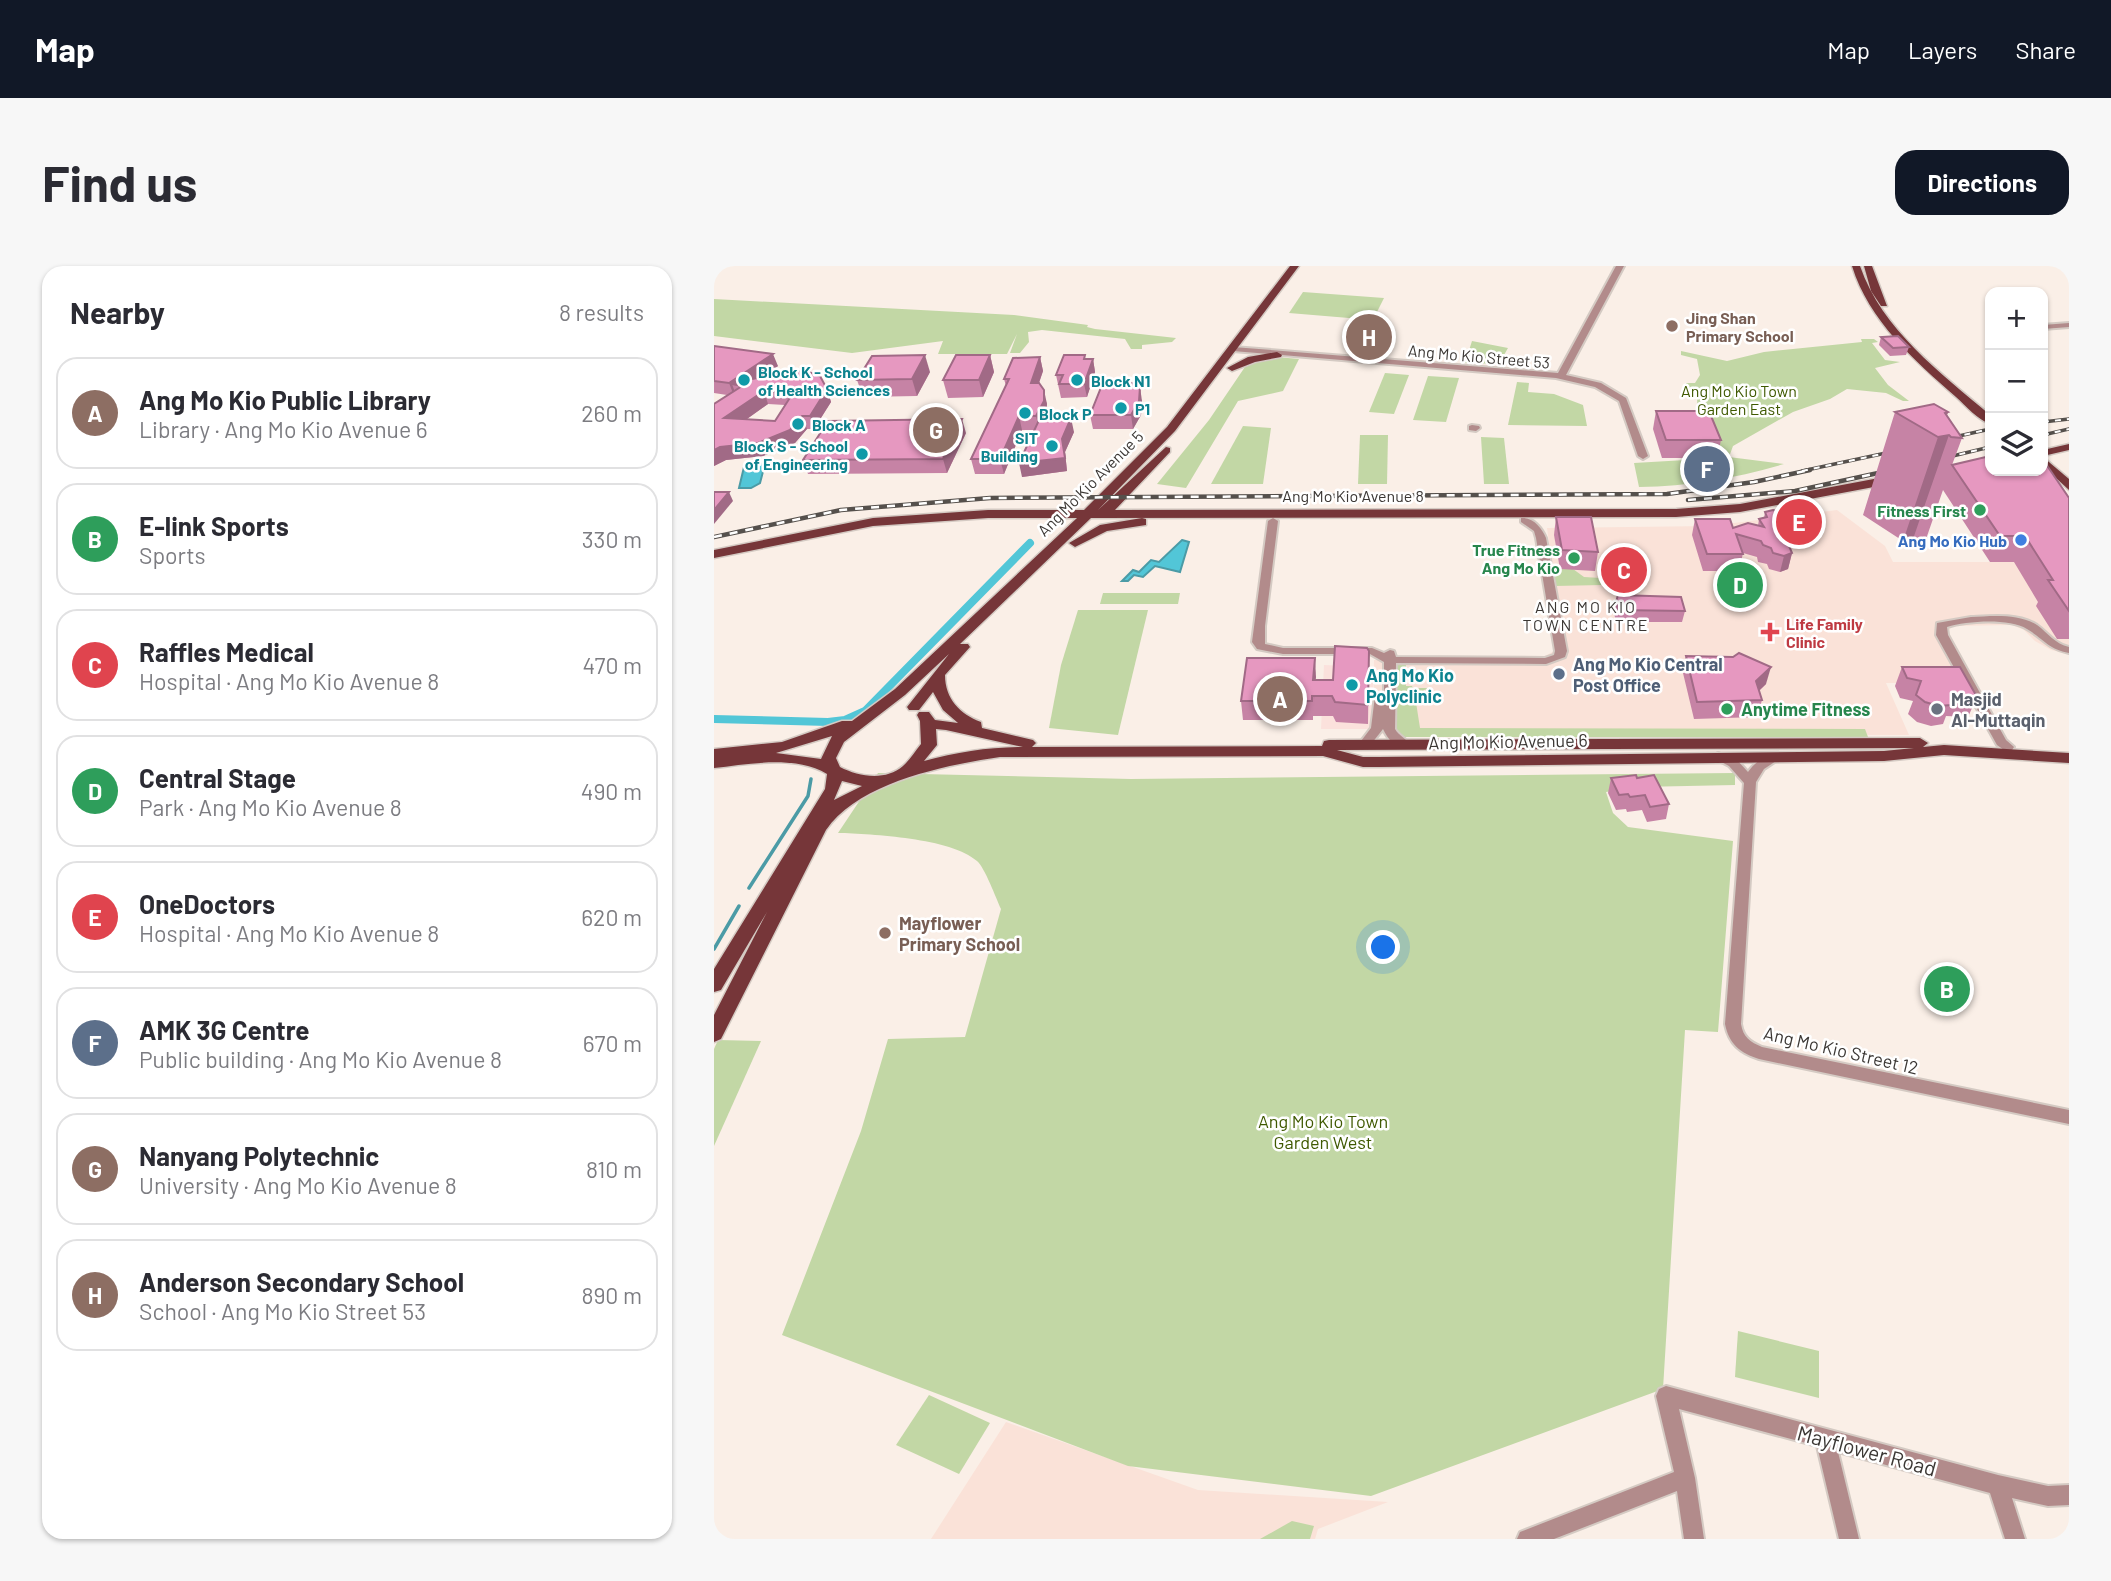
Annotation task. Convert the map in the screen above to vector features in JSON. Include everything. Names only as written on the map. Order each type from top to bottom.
[{"type":"main road","name":"Ang Mo Kio Avenue 5","points":[[1291,278],[1295,266]]},
{"type":"main road","name":"Ang Mo Kio Avenue 5","points":[[1093,517],[1102,498],[1171,429],[1239,351],[1291,278],[1306,266]]},
{"type":"main road","points":[[1856,266],[1862,290],[1891,327],[1985,416]]},
{"type":"main road","points":[[1868,266],[1875,291],[1924,345]]},
{"type":"main road","name":"Ang Mo Kio Avenue 5","points":[[886,705],[1093,517],[1135,484],[1184,430],[1232,368],[1239,351]]},
{"type":"main road","points":[[1232,368],[1252,359],[1277,355]]},
{"type":"main road","points":[[1942,363],[1985,404]]},
{"type":"main road","points":[[2048,443],[2069,438]]},
{"type":"main road","points":[[2048,452],[2069,447]]},
{"type":"main road","points":[[2048,465],[2069,486]]},
{"type":"main road","name":"Ang Mo Kio Avenue 8","points":[[714,562],[804,541],[862,532],[980,523],[1046,522],[1166,512],[1527,516],[1740,509],[1858,488],[1910,475]]},
{"type":"main road","points":[[2045,476],[2069,502]]},
{"type":"main road","points":[[1135,484],[1135,497],[1147,507],[1166,512]]},
{"type":"main road","name":"Ang Mo Kio Avenue 8","points":[[1527,516],[1541,520],[1719,518],[1795,508],[1902,487]]},
{"type":"main road","points":[[1058,512],[1102,498]]},
{"type":"main road","name":"Ang Mo Kio Avenue 8","points":[[714,554],[873,522],[929,517],[1058,512],[1145,521],[1273,521],[1445,516]]},
{"type":"main road","points":[[1046,522],[1060,528],[1070,539],[1104,528],[1145,521]]},
{"type":"main road","name":"Ang Mo Kio Avenue 5","points":[[914,707],[938,674],[1070,539]]},
{"type":"main road","points":[[938,674],[937,684],[948,708],[968,723],[1002,733],[1090,746]]},
{"type":"main road","points":[[714,1034],[792,866],[833,789],[835,774],[828,758],[838,739],[886,705]]},
{"type":"main road","points":[[714,754],[778,748],[816,737],[886,705],[914,707],[928,724],[929,745],[924,754],[893,778],[832,809],[714,985]]},
{"type":"main road","name":"Ang Mo Kio Avenue 6","points":[[928,724],[960,728],[1011,741],[1090,746],[1887,741],[2000,746],[2068,756]]},
{"type":"main road","points":[[949,759],[936,754],[934,747],[944,732],[960,728]]},
{"type":"main road","points":[[801,761],[819,756],[828,746],[827,739],[816,737]]},
{"type":"main road","name":"Ang Mo Kio Avenue 6","points":[[893,778],[928,763],[1017,752],[1323,751],[1371,762],[1884,757],[1944,750],[2068,756]]},
{"type":"main road","points":[[714,763],[767,757],[824,766],[847,780],[862,782],[893,778]]},
{"type":"main road","points":[[801,761],[821,771],[826,778],[828,797]]},
{"type":"street","points":[[1561,377],[1620,266]]},
{"type":"street","points":[[2048,325],[2069,324]]},
{"type":"street","name":"Ang Mo Kio Street 53","points":[[1239,351],[1561,377],[1598,385],[1623,400],[1631,416],[1641,454]]},
{"type":"street","name":"Ang Mo Kio Street 53","points":[[1239,351],[1561,377]]},
{"type":"street","points":[[1386,658],[1546,660],[1559,656],[1561,651],[1540,532],[1527,516]]},
{"type":"street","points":[[1541,520],[1549,556],[1547,565]]},
{"type":"street","points":[[1273,521],[1258,645],[1377,645],[1386,649],[1389,729],[1393,737],[1404,745]]},
{"type":"street","points":[[2000,746],[1942,635],[1941,625],[1954,621],[2017,621],[2032,627],[2050,645],[2069,650]]},
{"type":"street","points":[[1364,745],[1377,729],[1386,658]]},
{"type":"street","points":[[1718,757],[1733,763],[1750,782],[1753,773],[1762,763],[1776,757]]},
{"type":"street","name":"Ang Mo Kio Street 12","points":[[1750,782],[1733,1024],[1735,1034],[1744,1046],[1759,1054],[1807,1065],[2069,1117]]},
{"type":"street","name":"Mayflower Road","points":[[1685,1478],[1666,1396],[1998,1485],[2048,1496],[2069,1495]]},
{"type":"street","points":[[1825,1439],[1849,1539]]},
{"type":"street","points":[[1527,1539],[1685,1478],[1694,1539]]},
{"type":"street","points":[[1998,1485],[2015,1539]]},
{"type":"shaded area","name":"ANG MO KIO TOWN CENTRE","points":[[1837,510],[1885,546],[1893,562],[2016,562],[2069,596],[2069,654],[2051,650],[2035,641],[2024,630],[2012,625],[1952,626],[1947,633],[1973,683],[1886,683],[1909,735],[1373,734],[1374,660],[1545,656],[1556,650],[1559,616],[1547,528],[1710,526]]},
{"type":"shaded area","name":"Ang Mo Kio Polyclinic","points":[[1324,665],[1373,667],[1373,729],[1321,729]]},
{"type":"shaded area","points":[[1006,1422],[1198,1490],[1388,1502],[1318,1529],[1315,1539],[931,1539]]},
{"type":"green space","points":[[1303,292],[1384,298],[1373,320],[1289,313]]},
{"type":"green space","points":[[714,299],[1014,315],[1088,325],[1087,327],[1095,329],[1176,338],[1172,342],[1131,349],[1125,339],[1042,330],[1028,332],[1029,342],[1020,353],[1010,353],[1017,334],[1007,354],[938,354],[943,341],[852,353],[714,336]]},
{"type":"green space","name":"Ang Mo Kio Town Garden East","points":[[1861,339],[1874,339],[1878,342],[1872,343],[1885,360],[1900,362],[1875,368],[1888,385],[1909,401],[1886,393],[1847,389],[1830,399],[1793,412],[1733,446],[1729,457],[1784,464],[1713,480],[1639,487],[1634,463],[1720,458],[1709,424],[1698,419],[1697,398],[1687,397],[1686,383],[1695,383],[1700,375],[1697,359],[1681,355],[1681,351],[1727,361],[1764,352],[1862,342]]},
{"type":"green space","points":[[1472,341],[1508,348],[1500,362],[1506,364],[1465,363]]},
{"type":"green space","points":[[1277,357],[1299,359],[1283,391],[1238,401],[1186,488],[1157,484],[1209,420],[1249,361]]},
{"type":"green space","points":[[1385,373],[1409,375],[1394,414],[1369,412]]},
{"type":"green space","points":[[1428,376],[1459,378],[1446,422],[1413,420]]},
{"type":"green space","points":[[1517,382],[1529,383],[1528,392],[1554,394],[1583,405],[1587,426],[1508,425]]},
{"type":"green space","points":[[1243,426],[1271,428],[1263,484],[1211,484]]},
{"type":"green space","points":[[1360,435],[1388,435],[1387,484],[1358,484]]},
{"type":"green space","points":[[1481,437],[1504,438],[1509,484],[1484,484]]},
{"type":"green space","points":[[1553,569],[1573,569],[1584,577],[1601,578],[1602,585],[1555,586]]},
{"type":"green space","points":[[1723,576],[1750,576],[1757,594],[1730,596]]},
{"type":"green space","points":[[1103,593],[1180,593],[1178,604],[1100,604]]},
{"type":"green space","points":[[1078,610],[1148,610],[1118,735],[1049,728],[1061,665]]},
{"type":"green space","points":[[1395,661],[1406,661],[1406,675],[1411,675],[1406,677],[1406,686],[1412,686],[1415,693],[1415,688],[1431,688],[1424,690],[1424,694],[1415,696],[1420,728],[1865,729],[1868,737],[1404,737],[1394,732]]},
{"type":"green space","name":"Ang Mo Kio Town Garden West","points":[[878,773],[1131,779],[1735,773],[1735,785],[1639,787],[1606,792],[1613,813],[1628,827],[1733,841],[1718,1032],[1685,1030],[1663,1389],[1371,1496],[1128,1466],[782,1335],[861,1131],[888,1039],[965,1037],[1001,909],[980,865],[965,853],[931,842],[838,833]]},
{"type":"green space","points":[[718,1040],[761,1041],[714,1146],[714,1049]]},
{"type":"green space","points":[[1738,1331],[1819,1351],[1819,1398],[1735,1377]]},
{"type":"green space","points":[[929,1395],[990,1423],[959,1474],[896,1445]]},
{"type":"green space","points":[[1292,1521],[1314,1526],[1310,1539],[1260,1539]]},
{"type":"water","points":[[755,463],[765,464],[760,483],[751,488],[739,488],[744,467]]},
{"type":"water","points":[[1182,540],[1189,542],[1180,572],[1155,566],[1143,577],[1134,575],[1128,581],[1122,581],[1133,570],[1139,572],[1151,560],[1159,562]]},
{"type":"building","points":[[1898,336],[1909,347],[1893,348],[1881,337]]},
{"type":"building","points":[[714,346],[773,354],[729,383],[714,381]]},
{"type":"building","points":[[925,355],[912,379],[857,380],[872,356]]},
{"type":"building","points":[[956,355],[990,355],[979,380],[943,380]]},
{"type":"building","points":[[1064,355],[1085,355],[1084,359],[1093,359],[1084,384],[1059,384],[1063,375],[1056,375]]},
{"type":"building","points":[[1040,357],[1031,383],[1039,383],[1044,390],[1044,401],[1036,416],[1019,416],[1000,459],[971,459],[1009,379],[1004,379],[1013,358]]},
{"type":"building","points":[[785,371],[806,371],[820,376],[827,389],[810,416],[802,416],[790,430],[758,443],[714,450],[714,404],[742,386],[732,384]],"holes":[[[764,391],[793,393],[775,421],[724,418]]]},
{"type":"building","points":[[1135,383],[1133,387],[1140,387],[1139,401],[1131,415],[1090,415],[1102,385]]},
{"type":"building","points":[[1934,404],[1948,412],[1945,413],[1962,438],[1949,435],[1938,437],[1895,412]]},
{"type":"building","points":[[1656,411],[1709,411],[1721,440],[1666,440]]},
{"type":"building","points":[[1040,418],[1071,418],[1062,439],[1065,458],[1019,463]]},
{"type":"building","points":[[962,419],[943,459],[803,460],[828,421]]},
{"type":"building","points":[[1985,457],[1985,476],[2048,476],[2048,467],[2069,498],[2069,611],[2048,580],[2053,580],[2025,536],[2000,536],[1952,465]]},
{"type":"building","points":[[714,492],[729,492],[714,510]]},
{"type":"building","points":[[1773,510],[1792,515],[1778,520],[1792,553],[1784,556],[1773,553],[1771,548],[1763,545],[1761,541],[1736,534],[1743,554],[1707,554],[1695,519],[1730,519],[1733,528],[1748,523],[1764,527],[1759,519],[1767,517],[1765,512]]},
{"type":"building","points":[[1556,517],[1591,517],[1598,552],[1562,550]]},
{"type":"building","points":[[1618,595],[1681,597],[1685,611],[1618,610]]},
{"type":"building","points":[[1335,646],[1367,648],[1369,651],[1368,705],[1335,702],[1332,696],[1312,696],[1312,701],[1241,701],[1247,658],[1315,658],[1313,680],[1333,680]]},
{"type":"building","points":[[1739,653],[1771,667],[1756,681],[1762,700],[1697,702],[1686,656],[1733,657]]},
{"type":"building","points":[[1902,667],[1960,667],[1977,697],[1954,696],[1951,705],[1939,706],[1925,702],[1916,695],[1921,681],[1907,678]]},
{"type":"building","points":[[1636,775],[1637,778],[1654,775],[1669,804],[1650,807],[1645,795],[1619,795],[1611,778]]},
{"type":"waterway","points":[[714,719],[828,722],[845,720],[865,711],[1030,543]]},
{"type":"waterway","points":[[791,721],[795,723]]},
{"type":"waterway","points":[[749,888],[808,796],[811,779]]},
{"type":"waterway","points":[[714,949],[739,906]]},
{"type":"railway","points":[[2048,421],[2069,419]]},
{"type":"railway","points":[[2048,434],[2069,429]]},
{"type":"railway","points":[[1941,440],[1985,430]]},
{"type":"railway","points":[[1936,460],[1985,448]]},
{"type":"railway","points":[[1802,471],[1900,450]]},
{"type":"railway","points":[[1884,471],[1895,469]]},
{"type":"railway","points":[[714,537],[841,510],[990,498],[1667,494],[1754,482],[1810,470]]},
{"type":"railway","points":[[1688,500],[1795,491],[1892,470]]},
{"type":"place","name":"Jing Shan Primary School","points":[[1672,326]]},
{"type":"place","name":"Anderson Secondary School","points":[[1369,337]]},
{"type":"place","name":"Block K - School of Health Sciences","points":[[744,380]]},
{"type":"place","name":"Block N1","points":[[1077,380]]},
{"type":"place","name":"P1","points":[[1121,408]]},
{"type":"place","name":"Block P","points":[[1025,413]]},
{"type":"place","name":"Block A","points":[[798,424]]},
{"type":"place","name":"Nanyang Polytechnic","points":[[936,430]]},
{"type":"place","name":"SIT Building","points":[[1052,446]]},
{"type":"place","name":"Block S - School of Engineering","points":[[862,454]]},
{"type":"place","name":"AMK 3G Centre","points":[[1707,469]]},
{"type":"place","name":"Fitness First","points":[[1980,510]]},
{"type":"place","name":"OneDoctors","points":[[1799,522]]},
{"type":"place","name":"Ang Mo Kio Hub","points":[[2021,540]]},
{"type":"place","name":"True Fitness Ang Mo Kio","points":[[1574,558]]},
{"type":"place","name":"Raffles Medical","points":[[1624,570]]},
{"type":"place","name":"Central Stage","points":[[1740,585]]},
{"type":"place","name":"Life Family Clinic","points":[[1770,632]]},
{"type":"place","name":"Ang Mo Kio Central Post Office","points":[[1559,674]]},
{"type":"place","name":"Ang Mo Kio Polyclinic","points":[[1352,685]]},
{"type":"place","name":"Ang Mo Kio Public Library","points":[[1280,699]]},
{"type":"place","name":"Anytime Fitness","points":[[1727,709]]},
{"type":"place","name":"Masjid Al-Muttaqin","points":[[1937,709]]},
{"type":"place","name":"Mayflower Primary School","points":[[885,933]]},
{"type":"place","name":"E-link Sports","points":[[1947,989]]},
{"type":"district","name":"ANG MO KIO TOWN CENTRE","points":[[1586,615]]}]
